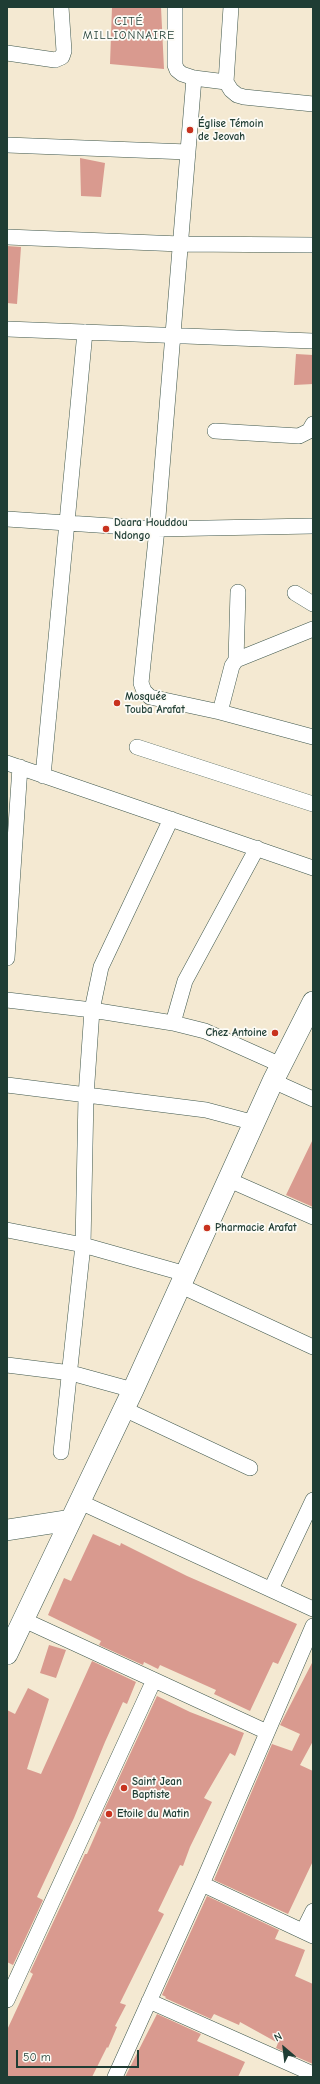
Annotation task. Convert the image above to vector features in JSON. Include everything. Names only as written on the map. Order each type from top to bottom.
[{"type":"street","points":[[7,53],[55,60],[62,57],[64,51],[61,7]]},
{"type":"street","points":[[175,7],[175,65],[177,70],[182,74],[194,78],[226,82],[237,95],[244,97],[313,104]]},
{"type":"street","points":[[226,82],[231,7]]},
{"type":"street","points":[[194,78],[157,529],[142,683],[144,691],[150,697],[220,712],[313,737]]},
{"type":"street","points":[[7,145],[188,152]]},
{"type":"street","points":[[7,237],[181,244],[313,245]]},
{"type":"street","points":[[7,329],[313,341]]},
{"type":"street","points":[[43,776],[85,332]]},
{"type":"street","points":[[215,431],[299,436],[309,431],[313,424]]},
{"type":"street","points":[[7,519],[157,529],[313,526]]},
{"type":"street","points":[[220,712],[232,666],[236,660],[238,592]]},
{"type":"street","points":[[295,593],[313,604]]},
{"type":"street","points":[[236,660],[313,629]]},
{"type":"street","points":[[137,748],[313,804]]},
{"type":"street","points":[[7,958],[14,765],[313,868]]},
{"type":"street","points":[[61,1452],[71,1373],[83,1245],[86,1096],[92,1010],[101,967],[171,819]]},
{"type":"street","points":[[173,1023],[185,981],[257,848]]},
{"type":"street","points":[[7,1000],[92,1010],[173,1023],[205,1031],[277,1072],[313,1099]]},
{"type":"street","points":[[7,1654],[133,1390],[277,1072],[313,1002]]},
{"type":"street","points":[[7,1085],[206,1110],[255,1123]]},
{"type":"street","points":[[229,1180],[313,1217]]},
{"type":"street","points":[[7,1230],[83,1245],[183,1280],[313,1347]]},
{"type":"street","points":[[7,1365],[71,1373],[133,1390]]},
{"type":"street","points":[[124,1409],[250,1468]]},
{"type":"street","points":[[271,1589],[313,1500]]},
{"type":"street","points":[[80,1502],[313,1609]]},
{"type":"street","points":[[7,1530],[71,1520]]},
{"type":"street","points":[[24,1620],[267,1732]]},
{"type":"street","points":[[115,2077],[202,1884],[313,1626]]},
{"type":"street","points":[[7,2000],[154,1680]]},
{"type":"street","points":[[202,1884],[308,1933],[313,1910]]},
{"type":"street","points":[[149,2001],[313,2074]]},
{"type":"building","points":[[112,7],[161,7],[164,69],[110,64]]},
{"type":"building","points":[[80,158],[105,163],[101,197],[81,196]]},
{"type":"building","points":[[7,246],[21,247],[17,304],[7,303]]},
{"type":"building","points":[[296,354],[313,355],[313,384],[294,385]]},
{"type":"building","points":[[313,1139],[313,1207],[286,1195]]},
{"type":"building","points":[[93,1534],[120,1546],[121,1543],[187,1576],[297,1624],[278,1664],[273,1662],[250,1711],[214,1694],[216,1690],[160,1665],[158,1669],[144,1662],[143,1665],[99,1645],[101,1641],[48,1615],[64,1578],[71,1581]]},
{"type":"building","points":[[49,1645],[66,1650],[56,1678],[40,1673]]},
{"type":"building","points":[[92,1661],[136,1682],[127,1704],[123,1702],[74,1818],[37,1897],[43,1900],[13,1965],[7,1962],[7,1710],[15,1714],[28,1688],[49,1699],[27,1769],[41,1774]]},
{"type":"building","points":[[313,1661],[313,1741],[300,1765],[313,1771],[313,1861],[288,1914],[214,1880],[272,1744],[292,1751],[300,1734],[280,1725]]},
{"type":"building","points":[[157,1696],[190,1712],[244,1733],[235,1756],[230,1753],[204,1798],[212,1802],[190,1847],[183,1866],[180,1865],[158,1911],[164,1914],[120,2003],[126,2005],[115,2026],[117,2027],[108,2048],[107,2047],[92,2077],[7,2077],[7,2030],[33,1974],[30,1972],[85,1854],[87,1854],[101,1822],[99,1821]]},
{"type":"building","points":[[207,1896],[279,1930],[275,1939],[305,1950],[295,1976],[313,1984],[313,2064],[276,2048],[278,2043],[240,2022],[239,2025],[214,2014],[211,2019],[165,1998],[166,1997],[162,1995]]},
{"type":"building","points":[[157,2014],[201,2034],[197,2041],[245,2062],[238,2077],[125,2077]]},
{"type":"place","name":"Église Témoin de Jeovah","points":[[190,130]]},
{"type":"place","name":"Daara Houddou Ndongo","points":[[106,529]]},
{"type":"place","name":"Mosquée Touba Arafat","points":[[117,703]]},
{"type":"place","name":"Chez Antoine","points":[[275,1033]]},
{"type":"place","name":"Pharmacie Arafat","points":[[207,1228]]},
{"type":"place","name":"Saint Jean Baptiste","points":[[124,1788]]},
{"type":"place","name":"Etoile du Matin","points":[[109,1814]]},
{"type":"district","name":"CITÉ MILLIONNAIRE","points":[[129,29]]}]
